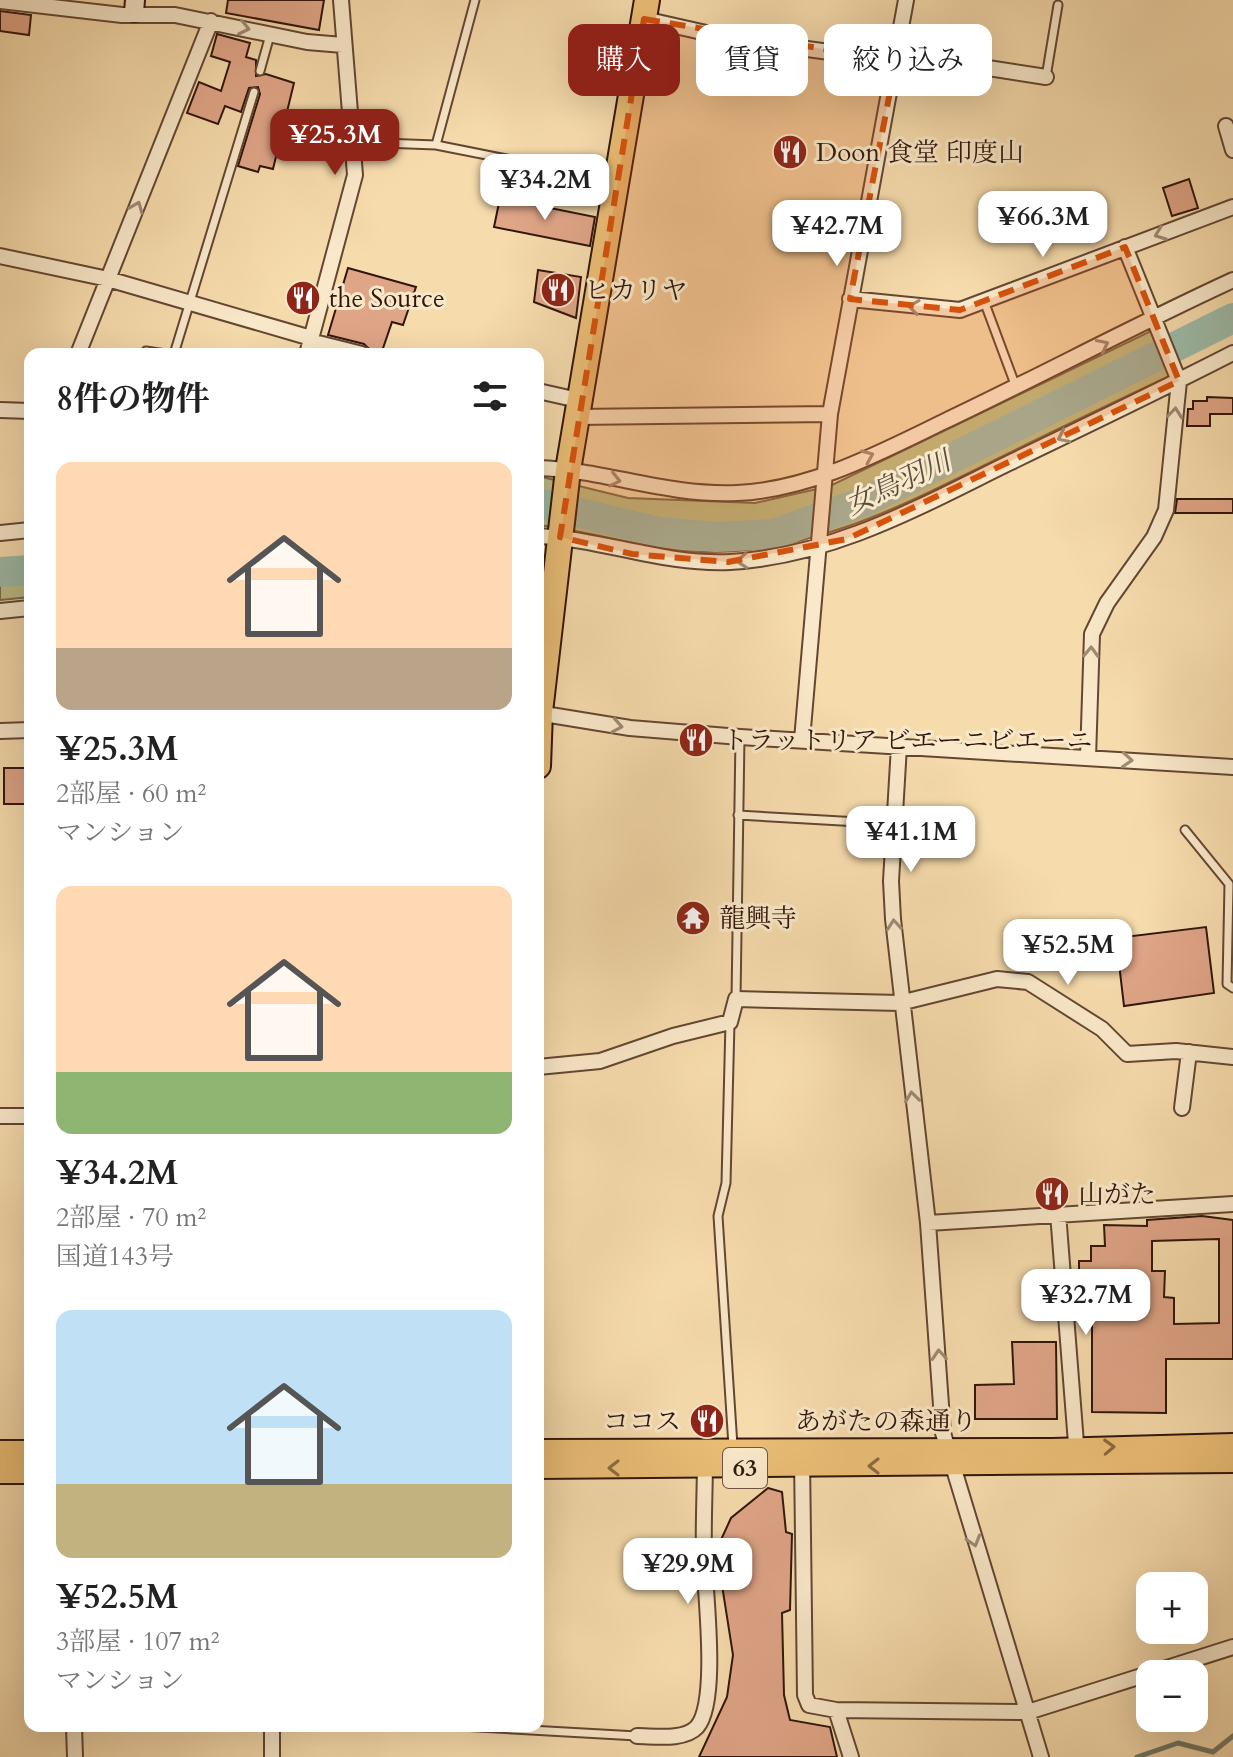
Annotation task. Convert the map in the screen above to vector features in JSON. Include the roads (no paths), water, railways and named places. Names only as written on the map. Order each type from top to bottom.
[{"type":"highway","points":[[544,649],[553,535],[567,474],[614,181],[646,10]]},
{"type":"highway","points":[[0,1453],[24,1453]]},
{"type":"highway","points":[[0,1471],[24,1471]]},
{"type":"main road","name":"あがたの森通り","points":[[1077,1456],[1233,1444]]},
{"type":"main road","name":"あがたの森通り","points":[[544,1450],[705,1459],[1077,1456],[1233,1462]]},
{"type":"main road","name":"あがたの森通り","points":[[544,1468],[705,1459]]},
{"type":"street","points":[[0,256],[108,279],[188,302],[309,345],[355,175],[355,142],[343,45],[341,0]]},
{"type":"street","points":[[902,24],[906,0]]},
{"type":"street","points":[[0,1],[122,15],[135,6],[270,34],[343,45]]},
{"type":"street","points":[[646,10],[733,39],[824,49]]},
{"type":"street","points":[[80,348],[211,21]]},
{"type":"street","points":[[992,70],[1046,77]]},
{"type":"street","points":[[802,740],[830,414],[889,96]]},
{"type":"street","points":[[1226,126],[1233,150]]},
{"type":"street","points":[[850,299],[934,310],[960,310],[1233,207]]},
{"type":"street","points":[[1088,758],[1092,634],[1107,603],[1154,537],[1166,510],[1177,377],[1125,247]]},
{"type":"street","points":[[544,469],[668,491],[712,493],[753,491],[825,478],[1155,321],[1233,280]]},
{"type":"street","points":[[553,535],[632,554],[698,561],[764,559],[819,545],[913,512],[1177,377],[1233,353]]},
{"type":"street","points":[[544,394],[577,409],[830,414]]},
{"type":"street","points":[[0,410],[24,411]]},
{"type":"street","points":[[0,533],[24,531]]},
{"type":"street","points":[[0,611],[24,609]]},
{"type":"street","points":[[544,713],[630,728],[740,737],[1233,767]]},
{"type":"street","points":[[0,731],[24,730]]},
{"type":"street","points":[[899,746],[891,881],[900,1003],[928,1223],[943,1433],[1041,1757]]},
{"type":"street","points":[[544,1066],[600,1061],[673,1036],[730,1022],[736,999],[900,1003],[997,979],[1028,982],[1102,1029],[1127,1054],[1189,1052],[1233,1057]]},
{"type":"street","points":[[1182,1108],[1189,1052]]},
{"type":"street","points":[[0,1116],[24,1116]]},
{"type":"street","points":[[928,1223],[1233,1204]]},
{"type":"street","points":[[1058,1213],[1077,1456]]},
{"type":"street","points":[[802,1458],[805,1695],[809,1705],[836,1710],[1028,1712],[1233,1647]]},
{"type":"street","points":[[637,1736],[686,1734],[697,1727],[707,1702],[705,1459]]},
{"type":"street","points":[[836,1710],[851,1757]]},
{"type":"street","points":[[74,1732],[75,1757]]},
{"type":"street","points":[[272,1732],[272,1757]]},
{"type":"lane","points":[[436,145],[475,0]]},
{"type":"lane","points":[[1046,77],[1058,5]]},
{"type":"lane","points":[[260,71],[270,34]]},
{"type":"lane","points":[[176,348],[254,92]]},
{"type":"lane","points":[[355,142],[436,145],[614,181]]},
{"type":"lane","points":[[984,301],[1016,387]]},
{"type":"lane","points":[[736,999],[740,737]]},
{"type":"lane","points":[[738,815],[894,824]]},
{"type":"lane","points":[[1185,830],[1229,884],[1227,984],[1233,988]]},
{"type":"lane","points":[[730,1022],[726,1183],[718,1216],[734,1459]]},
{"type":"lane","points":[[544,1731],[637,1736]]},
{"type":"waterway","name":"女鳥羽川","points":[[544,504],[659,532],[716,537],[773,534],[866,501],[1233,318]]},
{"type":"waterway","name":"女鳥羽川","points":[[0,572],[24,570]]},
{"type":"waterway","points":[[1137,1757],[1178,1743],[1213,1752],[1233,1736]]},
{"type":"place","name":"Doon 食堂 印度山","points":[[790,152]]},
{"type":"place","name":"ヒカリヤ","points":[[558,290]]},
{"type":"place","name":"the Source","points":[[303,298]]},
{"type":"place","name":"トラットリア ビエーニビエーニ","points":[[696,740]]},
{"type":"place","name":"龍興寺","points":[[693,918]]},
{"type":"place","name":"山がた","points":[[1052,1194]]},
{"type":"place","name":"ココス","points":[[707,1421]]}]
